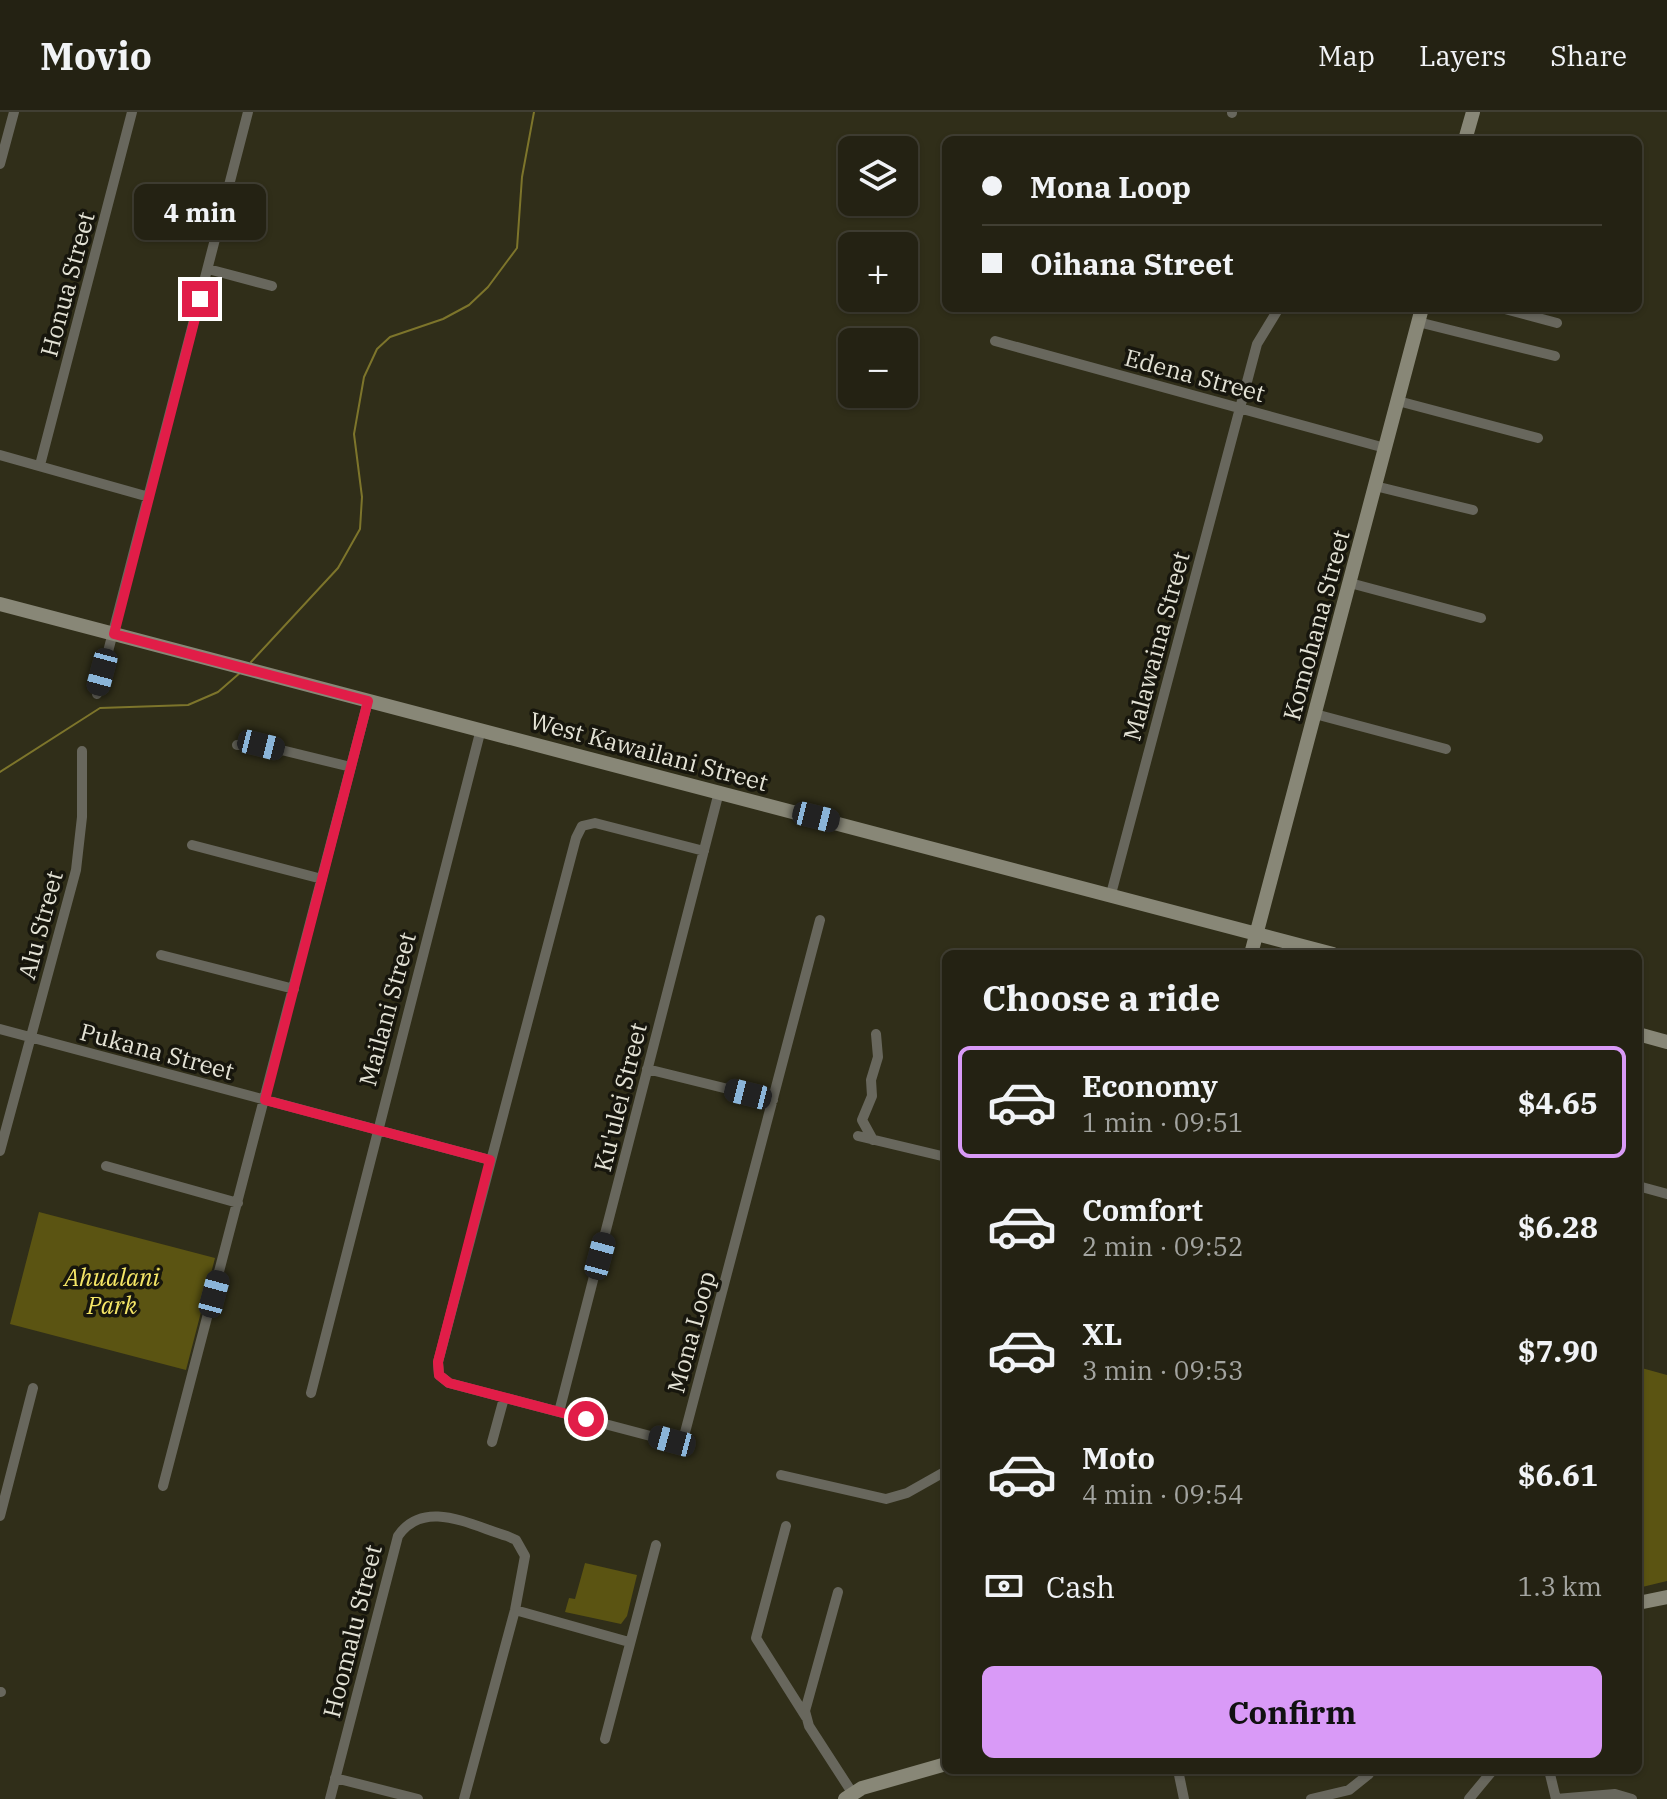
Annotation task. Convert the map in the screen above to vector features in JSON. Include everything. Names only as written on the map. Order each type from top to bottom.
[{"type":"street","points":[[0,164],[14,112]]},
{"type":"street","name":"Honua Street","points":[[40,465],[132,112]]},
{"type":"street","points":[[97,694],[248,112]]},
{"type":"street","points":[[1466,136],[1473,112]]},
{"type":"street","points":[[208,269],[272,286]]},
{"type":"street","name":"Malawaina Street","points":[[1111,894],[1257,344],[1277,312]]},
{"type":"street","points":[[1516,312],[1557,323]]},
{"type":"street","points":[[1420,315],[1555,356]]},
{"type":"street","name":"Komohana Street","points":[[1252,950],[1420,315]]},
{"type":"street","name":"Edena Street","points":[[995,341],[1385,448]]},
{"type":"street","points":[[1398,401],[1538,438]]},
{"type":"street","points":[[0,455],[149,497]]},
{"type":"street","points":[[1375,486],[1473,510]]},
{"type":"street","points":[[1350,583],[1481,618]]},
{"type":"street","name":"West Kawailani Street","points":[[0,604],[1318,950]]},
{"type":"street","points":[[163,1486],[368,701]]},
{"type":"street","points":[[1315,714],[1446,749]]},
{"type":"street","name":"Mailani Street","points":[[311,1393],[481,729]]},
{"type":"street","points":[[237,745],[261,745],[351,767]]},
{"type":"street","name":"Alu Street","points":[[0,1151],[79,853],[82,751]]},
{"type":"street","name":"Ku'ulei Street","points":[[559,1412],[719,792]]},
{"type":"street","name":"Mona Loop","points":[[704,851],[595,823],[582,826],[576,838],[438,1362],[439,1375],[449,1383],[677,1443],[683,1440],[820,920]]},
{"type":"street","points":[[192,845],[322,879]]},
{"type":"street","points":[[161,955],[294,989]]},
{"type":"street","name":"Pukana Street","points":[[0,1029],[490,1160]]},
{"type":"street","points":[[873,1140],[862,1120],[872,1096],[871,1080],[878,1057],[876,1034]]},
{"type":"street","points":[[1642,1035],[1667,1042]]},
{"type":"street","points":[[647,1069],[773,1100]]},
{"type":"street","points":[[858,1136],[942,1156]]},
{"type":"street","points":[[106,1166],[238,1203]]},
{"type":"street","points":[[1642,1187],[1667,1194]]},
{"type":"street","points":[[0,1516],[33,1388]]},
{"type":"street","points":[[492,1442],[504,1398]]},
{"type":"street","points":[[781,1475],[886,1499],[907,1493],[942,1473]]},
{"type":"street","name":"Hoomalu Street","points":[[330,1799],[398,1536],[406,1525],[431,1514],[516,1540],[525,1556],[515,1610],[464,1799]]},
{"type":"street","points":[[786,1526],[756,1638],[807,1719],[849,1796],[906,1773],[942,1765]]},
{"type":"street","points":[[605,1739],[656,1545]]},
{"type":"street","points":[[807,1719],[808,1695],[838,1592]]},
{"type":"street","points":[[1642,1602],[1667,1597]]},
{"type":"street","points":[[515,1610],[629,1642]]},
{"type":"street","points":[[1179,1774],[1184,1799]]},
{"type":"street","points":[[1311,1799],[1349,1790],[1369,1774]]},
{"type":"street","points":[[1469,1799],[1490,1774]]},
{"type":"street","points":[[1550,1774],[1556,1799],[1615,1794],[1632,1799]]},
{"type":"street","points":[[335,1778],[418,1799]]},
{"type":"green space","name":"Ahualani Park","points":[[39,1212],[215,1258],[186,1370],[10,1324]]},
{"type":"green space","points":[[1642,1368],[1667,1375],[1667,1581],[1642,1587]]},
{"type":"green space","points":[[585,1563],[637,1575],[627,1616],[621,1624],[565,1612],[569,1598],[575,1599]]},
{"type":"waterway","points":[[251,662],[338,568],[360,529],[362,497],[354,434],[364,377],[377,349],[390,337],[443,319],[469,305],[488,287],[517,248],[522,177],[534,112]]},
{"type":"waterway","points":[[0,772],[100,708],[188,705],[218,692],[241,672]]},
{"type":"route","points":[[200,299],[114,634],[368,701],[265,1100],[490,1160],[438,1362],[439,1375],[449,1383],[586,1419]]}]
